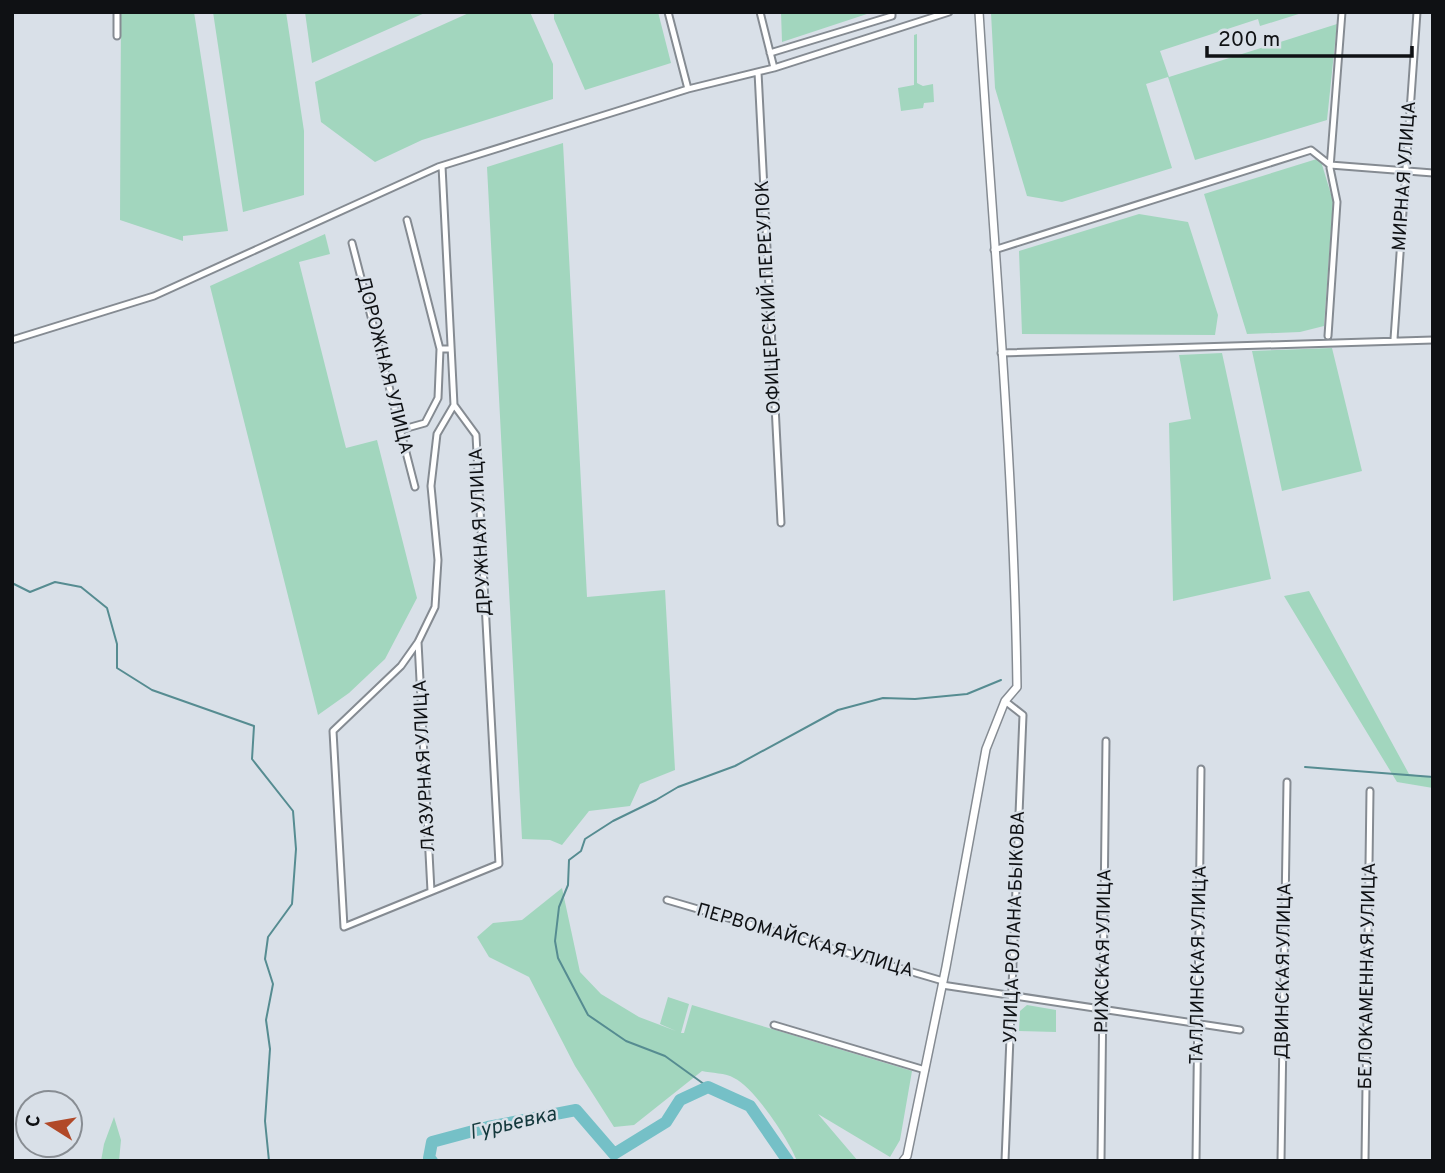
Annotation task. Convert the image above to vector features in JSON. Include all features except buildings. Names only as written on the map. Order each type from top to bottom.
[{"type":"street","points":[[117,12],[117,36]]},
{"type":"street","points":[[668,12],[688,89]]},
{"type":"street","points":[[760,12],[774,68]]},
{"type":"street","points":[[12,340],[154,296],[442,166],[688,89],[774,68],[949,12]]},
{"type":"street","points":[[907,1159],[986,749],[1005,701],[1017,687],[1016,598],[979,12]]},
{"type":"street","points":[[1328,336],[1337,202],[1330,165],[1342,12]]},
{"type":"street","name":"МИРНАЯ УЛИЦА","points":[[1394,339],[1417,12]]},
{"type":"street","points":[[770,53],[892,14]]},
{"type":"street","name":"ОФИЦЕРСКИЙ ПЕРЕУЛОК","points":[[758,72],[781,523]]},
{"type":"street","points":[[994,250],[1311,150],[1330,165],[1433,173]]},
{"type":"street","points":[[418,642],[435,607],[438,560],[430,486],[437,434],[454,405],[442,166]]},
{"type":"street","points":[[400,430],[425,423],[438,398],[440,349],[407,220]]},
{"type":"street","name":"ДОРОЖНАЯ УЛИЦА","points":[[352,243],[415,487]]},
{"type":"street","points":[[1002,353],[1433,340]]},
{"type":"street","points":[[440,349],[451,349]]},
{"type":"street","name":"ДРУЖНАЯ УЛИЦА","points":[[418,642],[401,666],[333,731],[344,928],[499,863],[476,435],[454,405]]},
{"type":"street","name":"ЛАЗУРНАЯ УЛИЦА","points":[[418,642],[431,891]]},
{"type":"street","name":"УЛИЦА РОЛАНА БЫКОВА","points":[[1005,701],[1023,715],[1005,1161]]},
{"type":"street","name":"РИЖСКАЯ УЛИЦА","points":[[1101,1161],[1107,741]]},
{"type":"street","name":"ТАЛЛИНСКАЯ УЛИЦА","points":[[1196,1161],[1201,769]]},
{"type":"street","name":"ДВИНСКАЯ УЛИЦА","points":[[1281,1161],[1287,782]]},
{"type":"street","name":"БЕЛОКАМЕННАЯ УЛИЦА","points":[[1365,1161],[1370,791]]},
{"type":"street","name":"ПЕРВОМАЙСКАЯ УЛИЦА","points":[[667,900],[943,983],[1240,1030]]},
{"type":"street","points":[[774,1025],[925,1070]]},
{"type":"green space","points":[[121,12],[194,12],[228,231],[183,236],[183,241],[120,220]]},
{"type":"green space","points":[[213,12],[286,12],[304,131],[304,195],[243,212]]},
{"type":"green space","points":[[305,12],[427,12],[312,63]]},
{"type":"green space","points":[[471,12],[530,12],[553,64],[553,99],[422,140],[375,162],[321,122],[315,82]]},
{"type":"green space","points":[[554,12],[658,12],[671,63],[585,90],[554,19]]},
{"type":"green space","points":[[781,12],[873,12],[782,42]]},
{"type":"green space","points":[[1305,12],[1260,26],[1258,19],[1160,51],[1169,77],[1337,24],[1327,120],[1195,160],[1168,77],[1146,84],[1172,168],[1062,202],[1027,196],[995,88],[991,13]]},
{"type":"green space","points":[[917,34],[917,83],[923,86],[933,84],[934,102],[924,103],[923,108],[901,111],[898,88],[914,85],[914,35]]},
{"type":"green space","points":[[563,143],[587,597],[665,590],[675,770],[640,784],[630,806],[589,811],[562,845],[550,840],[522,839],[487,167]]},
{"type":"green space","points":[[1320,158],[1333,201],[1324,326],[1300,332],[1247,334],[1204,194]]},
{"type":"green space","points":[[1139,214],[1188,222],[1218,315],[1215,335],[1022,334],[1019,251]]},
{"type":"green space","points":[[325,234],[330,254],[299,262],[341,429],[346,448],[377,440],[417,598],[385,659],[349,693],[318,715],[210,286]]},
{"type":"green space","points":[[1332,348],[1362,471],[1282,491],[1252,351]]},
{"type":"green space","points":[[1222,353],[1271,579],[1173,601],[1169,423],[1191,419],[1179,355]]},
{"type":"green space","points":[[1309,591],[1409,774],[1433,778],[1433,788],[1397,782],[1284,596]]},
{"type":"green space","points":[[562,888],[580,972],[601,994],[639,1017],[676,1031],[660,1024],[668,997],[689,1004],[681,1033],[684,1033],[692,1005],[912,1071],[900,1140],[890,1157],[818,1114],[858,1161],[797,1161],[779,1128],[742,1083],[731,1076],[702,1071],[634,1125],[614,1127],[575,1066],[529,977],[489,957],[477,937],[493,923],[522,920]]},
{"type":"green space","points":[[1027,1005],[1056,1010],[1056,1032],[1019,1031],[1020,1011]]},
{"type":"green space","points":[[114,1117],[121,1140],[119,1161],[101,1161],[104,1144]]},
{"type":"waterway","points":[[12,583],[30,592],[55,582],[81,587],[107,608],[117,644],[117,668],[152,690],[254,726],[252,759],[293,811],[296,849],[292,904],[268,937],[265,959],[273,984],[266,1020],[270,1049],[265,1121],[269,1161]]},
{"type":"waterway","points":[[708,1087],[665,1056],[626,1041],[588,1015],[558,958],[555,941],[559,907],[568,885],[569,860],[581,851],[585,839],[613,821],[678,787],[735,766],[838,710],[883,698],[915,699],[967,694],[1001,680]]},
{"type":"waterway","points":[[1305,767],[1433,777]]},
{"type":"waterway","name":"Гурьевка","points":[[432,1161],[429,1158],[432,1142],[488,1127],[576,1110],[614,1154],[666,1122],[680,1100],[708,1087],[750,1106],[788,1161]]}]
